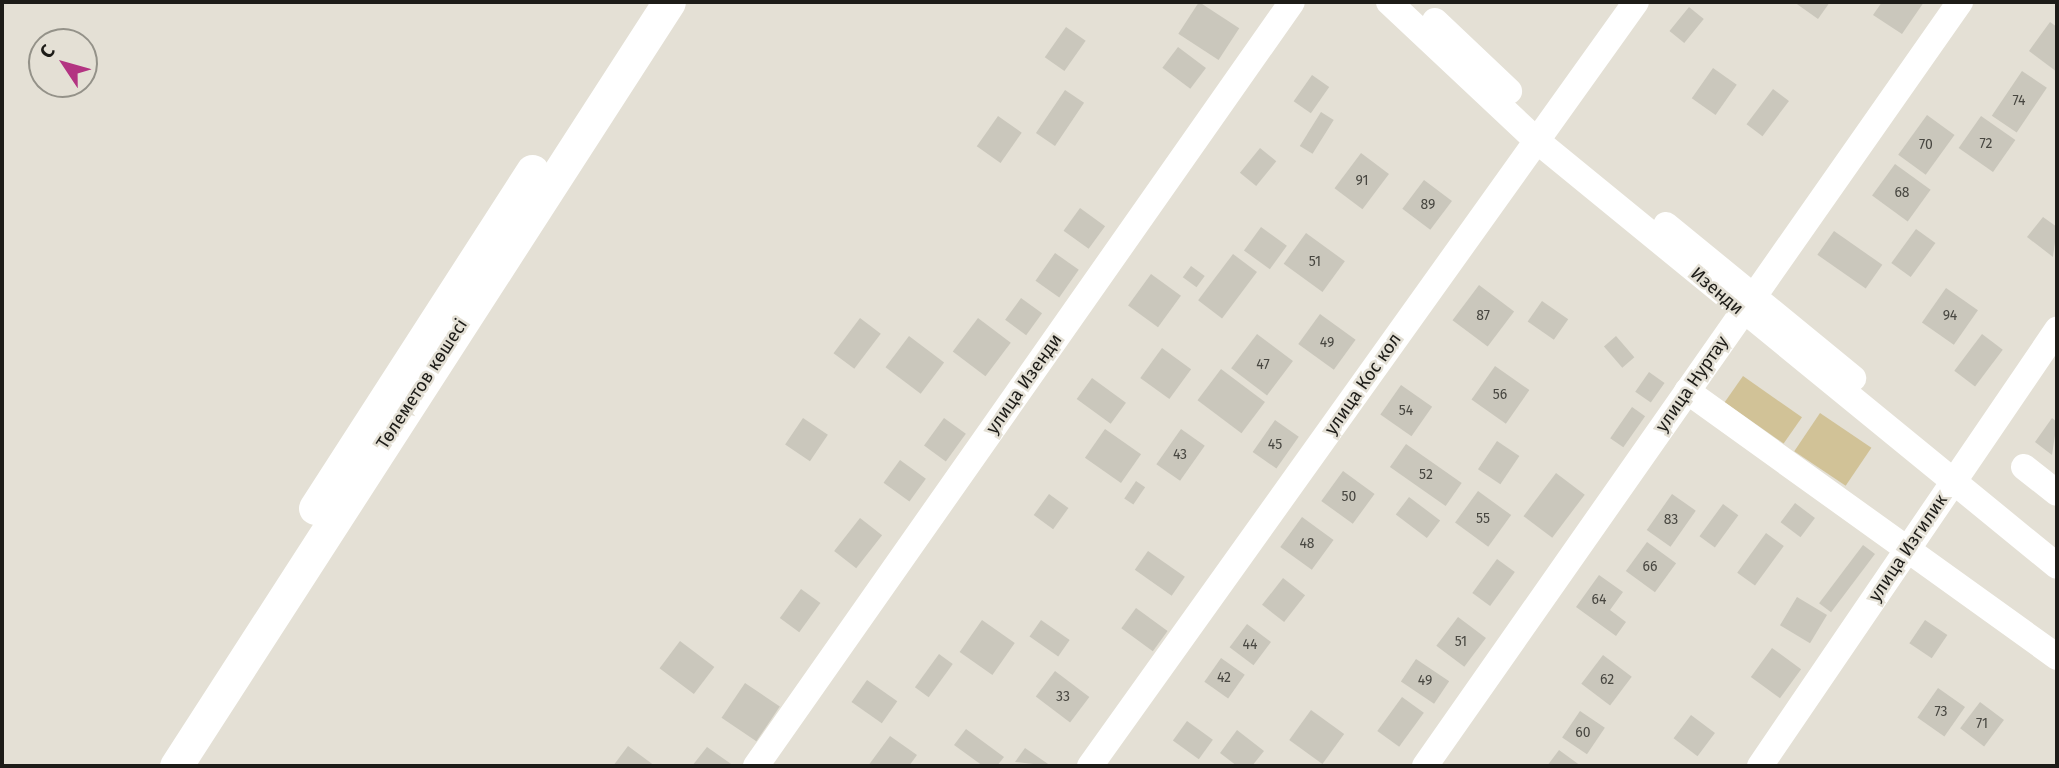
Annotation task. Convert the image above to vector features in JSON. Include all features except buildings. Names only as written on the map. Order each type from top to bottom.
[{"type":"main road","name":"Төлеметов көшесі","points":[[153,766],[407,361],[643,2]]},
{"type":"main road","name":"Төлеметов көшесі","points":[[176,766],[669,2]]},
{"type":"street","name":"улица Изенди","points":[[756,766],[1292,2]]},
{"type":"street","name":"Изенди","points":[[1390,2],[1541,133],[1958,475],[2057,566]]},
{"type":"street","name":"Изенди","points":[[1415,2],[1541,133]]},
{"type":"street","name":"улица Кос кол","points":[[1090,766],[1636,2]]},
{"type":"street","name":"улица Нуртау","points":[[1425,766],[1960,2]]},
{"type":"street","name":"улица Изгилик","points":[[1760,766],[2057,330]]},
{"type":"street","points":[[1687,391],[2057,657]]},
{"type":"street","points":[[2024,467],[2057,493]]},
{"type":"street","name":"Изенди","points":[[1958,475],[2057,545]]},
{"type":"shaded area","points":[[1743,376],[1802,417],[1784,444],[1725,402]]},
{"type":"shaded area","points":[[1820,413],[1871,448],[1846,486],[1794,451]]}]
